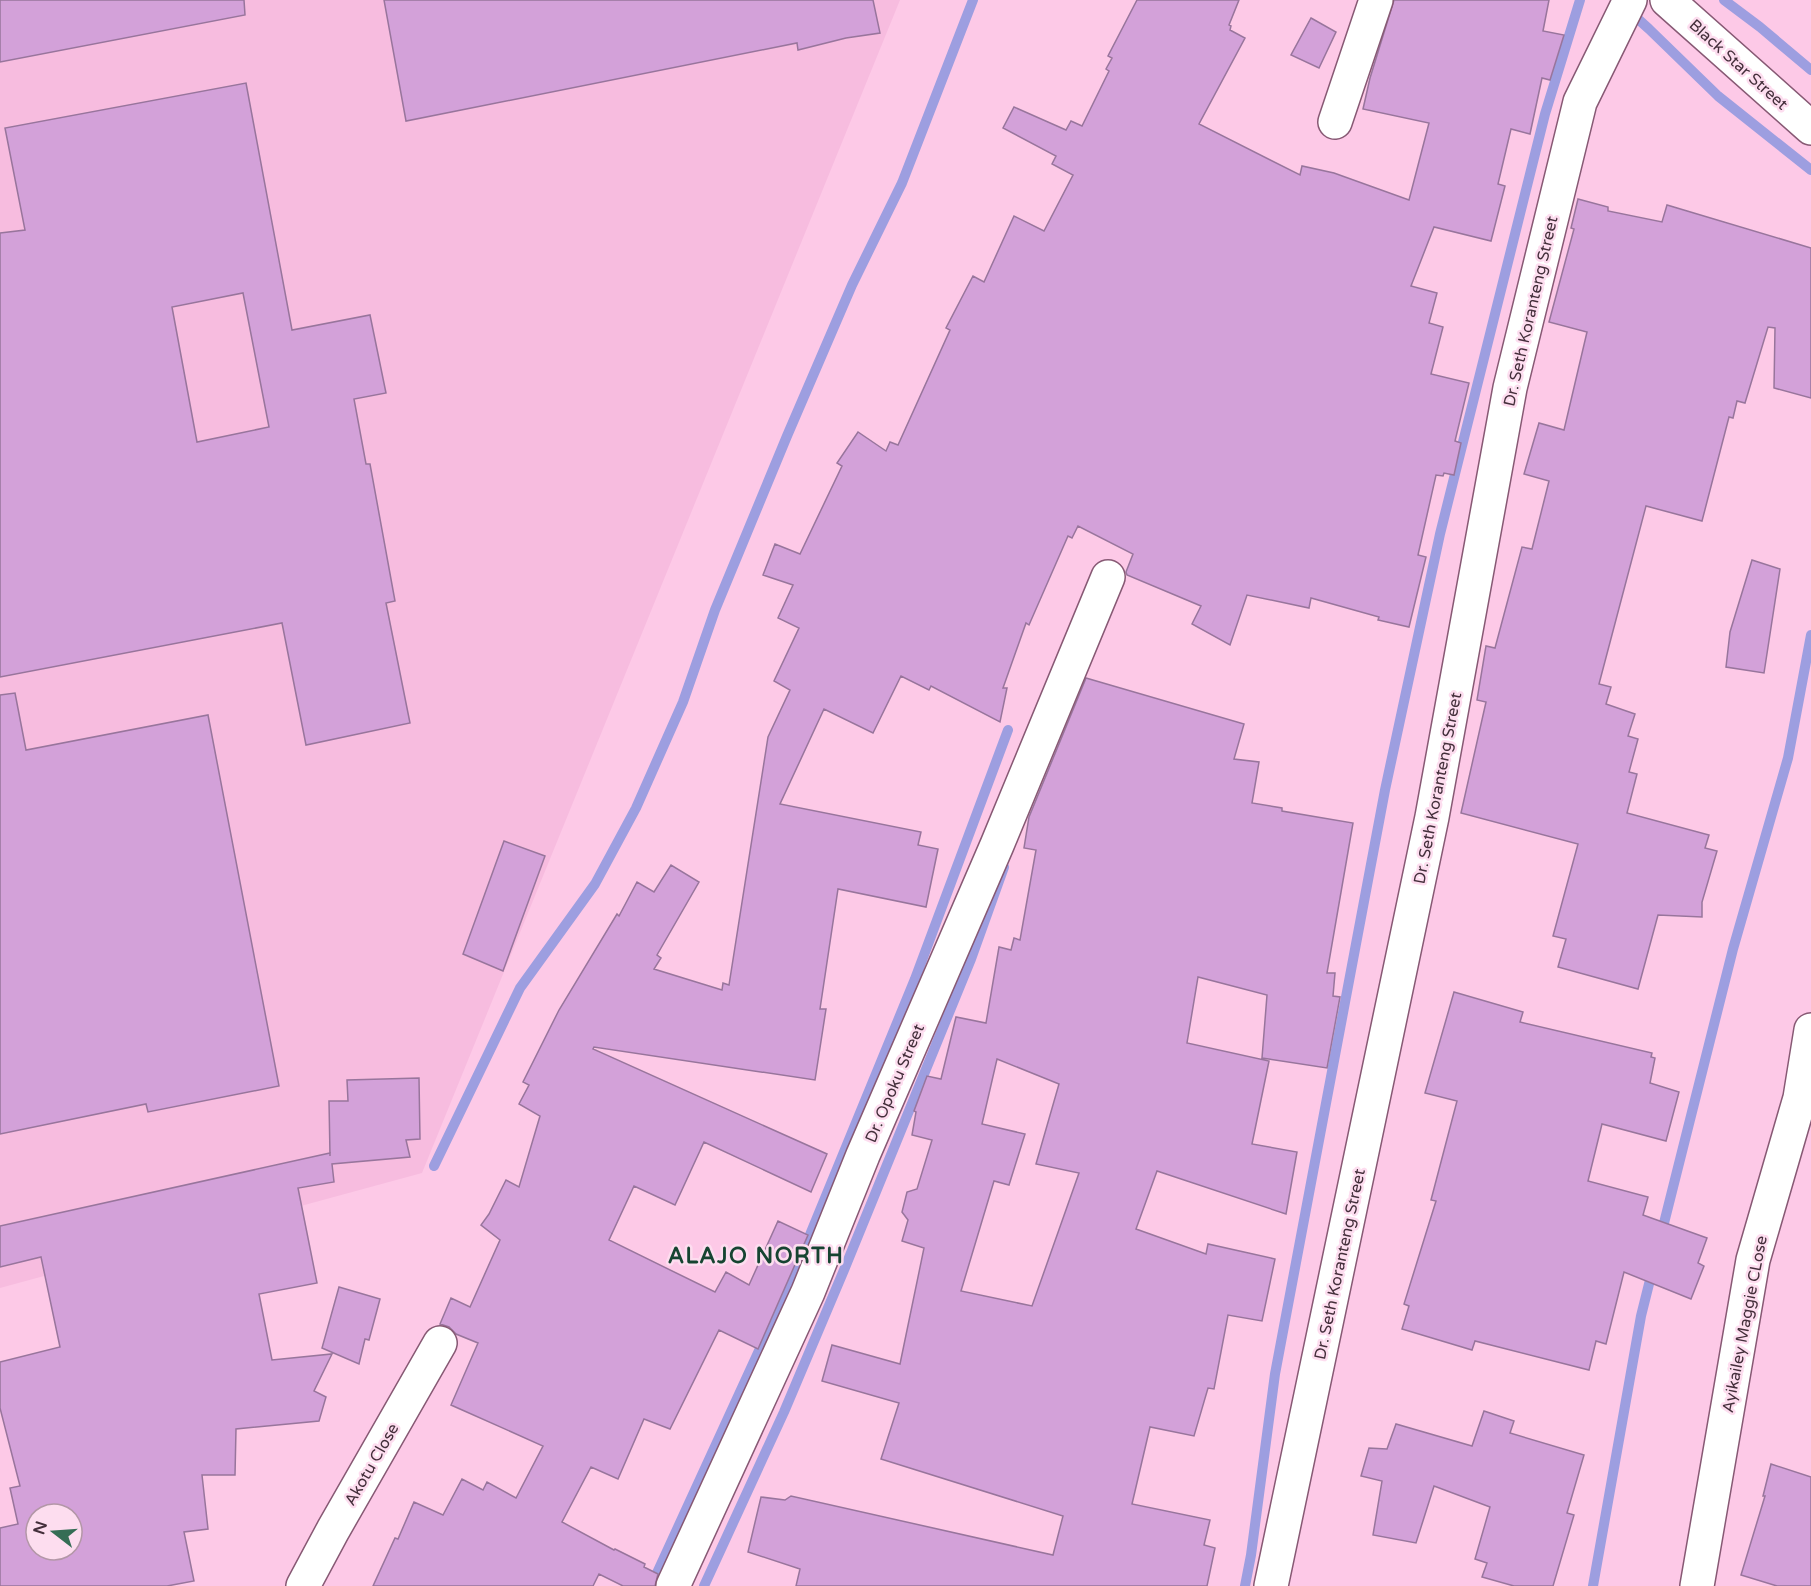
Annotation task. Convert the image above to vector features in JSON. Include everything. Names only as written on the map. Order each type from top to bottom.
[{"type":"street","points":[[1335,122],[1376,0]]},
{"type":"street","name":"Dr. Seth Koranteng Street","points":[[1271,1586],[1432,817],[1510,388],[1580,102],[1630,0]]},
{"type":"street","name":"Black Star Street","points":[[1667,0],[1811,128]]},
{"type":"street","name":"Dr. Opoku Street","points":[[673,1586],[808,1292],[863,1155],[997,845],[1108,577]]},
{"type":"street","name":"Ayikailey Maggie CLose","points":[[1697,1586],[1753,1260],[1800,1098],[1811,1030]]},
{"type":"street","name":"Akotu Close","points":[[303,1586],[440,1343]]},
{"type":"shaded area","points":[[0,0],[900,0],[422,1173],[0,1288]]},
{"type":"building","points":[[0,0],[244,0],[245,15],[0,62]]},
{"type":"building","points":[[384,0],[873,0],[880,33],[846,38],[798,50],[797,43],[406,121]]},
{"type":"building","points":[[1137,0],[1239,0],[1229,25],[1230,30],[1245,38],[1199,124],[1300,175],[1302,166],[1334,173],[1409,200],[1429,123],[1363,109],[1394,0],[1549,0],[1543,31],[1564,35],[1550,80],[1542,78],[1530,134],[1511,129],[1498,184],[1505,186],[1491,241],[1434,227],[1411,286],[1437,293],[1429,323],[1443,327],[1431,374],[1469,383],[1455,441],[1461,443],[1454,475],[1444,473],[1443,476],[1436,475],[1418,555],[1426,557],[1409,627],[1378,620],[1379,617],[1311,598],[1309,608],[1247,595],[1230,645],[1192,624],[1201,606],[1127,575],[1133,554],[1078,526],[1072,538],[1068,536],[1029,625],[1026,623],[1003,688],[1007,688],[1000,722],[931,686],[929,690],[901,676],[873,733],[824,709],[780,804],[921,832],[918,845],[938,849],[926,907],[838,889],[820,1009],[826,1009],[815,1080],[594,1047],[593,1049],[827,1154],[811,1192],[704,1142],[675,1205],[634,1186],[609,1240],[715,1292],[726,1272],[749,1285],[778,1221],[808,1235],[758,1349],[719,1330],[670,1429],[644,1419],[618,1479],[591,1467],[562,1522],[645,1564],[644,1567],[658,1574],[655,1586],[623,1586],[599,1574],[593,1586],[373,1586],[395,1538],[398,1539],[414,1502],[443,1515],[462,1479],[483,1490],[487,1482],[516,1498],[543,1446],[451,1405],[478,1343],[440,1324],[451,1298],[470,1307],[500,1240],[481,1225],[506,1180],[519,1187],[540,1116],[519,1104],[529,1085],[523,1082],[559,1010],[617,914],[619,916],[637,882],[654,892],[671,865],[699,882],[657,955],[661,958],[654,969],[722,990],[723,983],[729,985],[768,737],[790,690],[774,681],[799,628],[778,618],[793,585],[763,575],[775,544],[800,554],[842,466],[837,463],[858,432],[886,451],[890,442],[898,445],[950,330],[946,328],[973,276],[984,282],[1014,216],[1044,231],[1073,175],[1052,164],[1056,156],[1003,128],[1014,107],[1066,130],[1071,121],[1082,126],[1109,71],[1106,69],[1112,58],[1108,56]]},
{"type":"building","points":[[1311,18],[1336,32],[1319,68],[1291,55]]},
{"type":"building","points":[[246,83],[292,330],[370,315],[386,393],[354,399],[366,464],[370,464],[395,601],[386,603],[410,723],[306,745],[282,623],[0,677],[0,233],[25,230],[5,128]],"holes":[[[243,293],[269,427],[197,442],[172,307]]]},
{"type":"building","points":[[1578,199],[1608,207],[1608,211],[1662,222],[1667,205],[1811,248],[1811,398],[1774,388],[1775,328],[1768,327],[1745,403],[1737,401],[1733,418],[1729,417],[1702,521],[1646,506],[1599,684],[1611,687],[1606,704],[1635,714],[1628,736],[1638,739],[1629,772],[1637,774],[1627,813],[1709,835],[1705,848],[1717,851],[1702,902],[1702,917],[1658,915],[1638,989],[1558,967],[1566,939],[1553,936],[1578,844],[1461,813],[1486,702],[1477,700],[1486,646],[1495,648],[1522,547],[1532,549],[1549,481],[1524,474],[1539,423],[1564,430],[1587,332],[1549,322],[1574,229],[1571,228]]},
{"type":"building","points":[[1752,560],[1780,569],[1764,673],[1726,667],[1730,632]]},
{"type":"building","points":[[1086,678],[1244,724],[1234,759],[1259,762],[1252,803],[1282,808],[1282,811],[1353,823],[1327,973],[1335,973],[1333,996],[1340,997],[1327,1068],[1262,1058],[1267,995],[1198,977],[1187,1043],[1269,1061],[1252,1144],[1297,1152],[1286,1214],[1157,1171],[1136,1229],[1206,1254],[1208,1244],[1275,1259],[1262,1321],[1228,1315],[1214,1389],[1208,1388],[1194,1436],[1150,1427],[1132,1504],[1210,1520],[1204,1545],[1215,1548],[1207,1586],[796,1586],[800,1569],[748,1552],[761,1497],[785,1500],[791,1496],[1053,1555],[1063,1516],[881,1459],[899,1403],[822,1381],[832,1345],[900,1364],[924,1248],[902,1241],[908,1220],[902,1212],[907,1192],[917,1189],[932,1140],[912,1135],[916,1112],[914,1111],[927,1076],[941,1079],[956,1017],[986,1023],[999,947],[1011,950],[1014,938],[1020,940],[1036,850],[1024,848],[1029,817]],"holes":[[[997,1059],[1059,1084],[1036,1164],[1079,1173],[1032,1306],[961,1291],[994,1181],[1009,1185],[1025,1134],[982,1124]]]},
{"type":"building","points":[[15,693],[26,750],[208,715],[279,1086],[148,1112],[146,1104],[0,1134],[0,695]]},
{"type":"building","points":[[504,841],[545,856],[503,971],[463,954]]},
{"type":"building","points":[[1454,992],[1523,1012],[1520,1022],[1652,1053],[1651,1057],[1655,1058],[1650,1083],[1679,1092],[1666,1141],[1602,1124],[1588,1181],[1648,1197],[1643,1215],[1707,1238],[1698,1263],[1704,1266],[1691,1299],[1624,1272],[1606,1344],[1596,1341],[1589,1370],[1475,1341],[1472,1350],[1402,1329],[1409,1306],[1404,1304],[1436,1201],[1431,1200],[1457,1101],[1425,1093]]},
{"type":"building","points":[[419,1078],[420,1139],[406,1140],[410,1157],[332,1164],[334,1182],[298,1188],[317,1283],[259,1294],[272,1360],[332,1354],[314,1391],[326,1397],[319,1421],[236,1429],[235,1475],[202,1475],[208,1529],[184,1532],[194,1581],[167,1586],[0,1586],[0,1528],[18,1524],[10,1488],[20,1486],[0,1408],[0,1362],[60,1347],[41,1257],[0,1267],[0,1226],[330,1153],[329,1101],[348,1101],[347,1080]]},
{"type":"building","points":[[339,1287],[380,1299],[369,1340],[365,1339],[359,1364],[322,1348]]},
{"type":"building","points":[[1484,1411],[1514,1421],[1510,1433],[1584,1455],[1567,1513],[1574,1515],[1553,1586],[1514,1586],[1482,1577],[1487,1563],[1475,1559],[1490,1507],[1434,1486],[1416,1543],[1373,1535],[1382,1481],[1361,1476],[1369,1448],[1387,1449],[1396,1424],[1472,1446]]},
{"type":"building","points":[[1771,1464],[1811,1477],[1811,1586],[1777,1586],[1741,1575],[1765,1496],[1763,1496]]},
{"type":"waterway","points":[[434,1166],[520,988],[595,884],[636,808],[683,702],[715,610],[787,436],[852,285],[902,183],[973,0]]},
{"type":"waterway","points":[[1245,1586],[1275,1374],[1385,790],[1440,534],[1545,114],[1580,0]]},
{"type":"waterway","points":[[1724,0],[1811,70]]},
{"type":"waterway","points":[[1628,10],[1718,96],[1811,170]]},
{"type":"waterway","points":[[1661,1235],[1733,949],[1788,758],[1811,635]]},
{"type":"waterway","points":[[651,1586],[791,1281],[915,979],[1008,730]]},
{"type":"waterway","points":[[704,1586],[784,1412],[844,1270],[971,959],[1004,867]]},
{"type":"waterway","points":[[1593,1586],[1641,1316],[1653,1268]]},
{"type":"district","name":"ALAJO NORTH","points":[[756,1255]]}]
